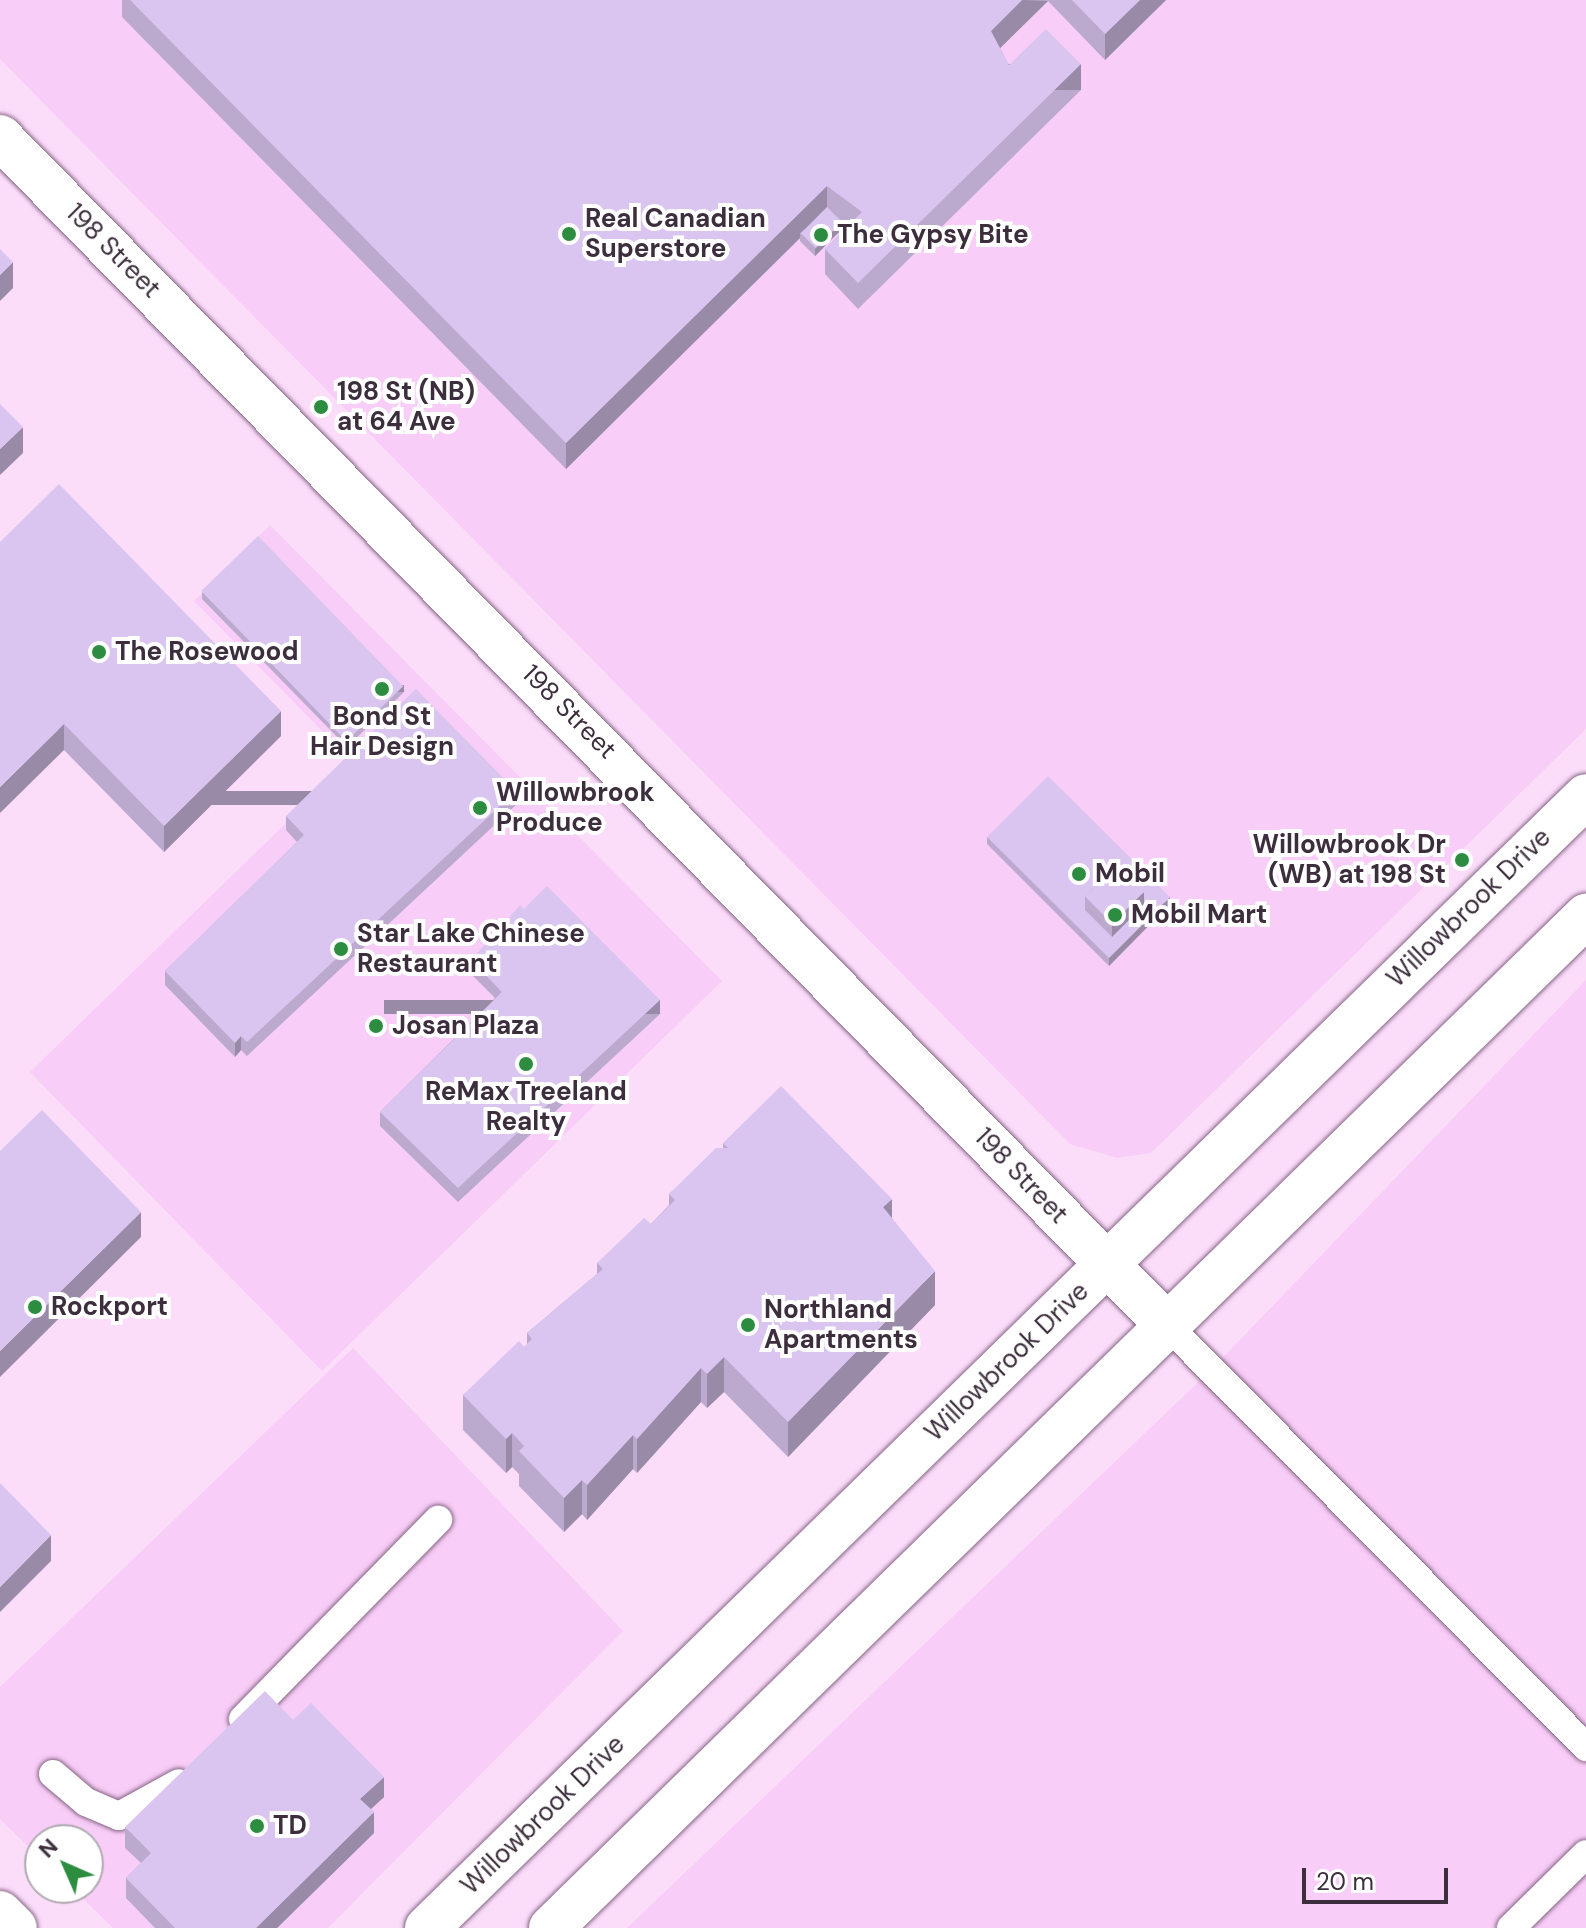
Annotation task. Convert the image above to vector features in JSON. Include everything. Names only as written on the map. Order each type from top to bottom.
[{"type":"main road","name":"198 Street","points":[[0,137],[1167,1325]]},
{"type":"main road","name":"Willowbrook Drive","points":[[427,1928],[1586,796]]},
{"type":"main road","points":[[551,1928],[1586,916]]},
{"type":"main road","points":[[0,1913],[15,1928]]},
{"type":"lane","points":[[1167,1325],[1586,1747]]},
{"type":"lane","points":[[219,1743],[438,1520]]},
{"type":"lane","points":[[53,1774],[86,1802],[119,1816],[166,1796],[198,1764]]},
{"type":"lane","points":[[1511,1928],[1586,1854]]},
{"type":"shaded area","points":[[0,0],[1586,0],[1586,729],[1151,1153],[1117,1158],[1070,1144],[0,59]]},
{"type":"shaded area","name":"Josan Plaza","points":[[270,525],[722,981],[322,1371],[30,1072],[351,760],[194,601]]},
{"type":"shaded area","points":[[1586,980],[1586,1928],[627,1928],[1211,1370]]},
{"type":"shaded area","points":[[353,1348],[623,1631],[328,1928],[113,1928],[88,1904],[104,1904],[104,1824],[24,1824],[24,1842],[0,1819],[0,1687]]},
{"type":"building","name":"Real Canadian Superstore","points":[[130,0],[1022,0],[991,31],[1009,65],[1046,29],[1081,64],[858,283],[825,249],[862,212],[827,186],[566,443]]},
{"type":"building","points":[[1072,0],[1140,0],[1105,34]]},
{"type":"building","name":"The Gypsy Bite","points":[[827,207],[842,222],[816,248],[801,233]]},
{"type":"building","points":[[0,249],[13,262],[0,275]]},
{"type":"building","points":[[0,404],[23,427],[0,449]]},
{"type":"building","name":"The Rosewood","points":[[59,484],[281,711],[164,826],[64,724],[0,787],[0,542]]},
{"type":"building","points":[[258,536],[403,686],[346,741],[201,591]]},
{"type":"building","points":[[416,689],[516,791],[247,1042],[241,1036],[235,1043],[165,971],[304,835],[286,816]]},
{"type":"building","name":"Mobil","points":[[1048,776],[1170,897],[1109,958],[987,837]],"holes":[[[1117,865],[1144,892],[1144,905],[1112,937],[1085,910],[1085,897]]]},
{"type":"building","points":[[1117,865],[1144,892],[1112,924],[1085,897]]},
{"type":"building","name":"ReMax Treeland Realty","points":[[547,886],[660,1000],[458,1188],[380,1112],[502,992],[471,960],[520,905],[524,909]]},
{"type":"building","name":"Northland Apartments","points":[[781,1086],[892,1199],[883,1207],[935,1271],[788,1422],[724,1357],[707,1374],[701,1368],[637,1439],[633,1435],[587,1485],[582,1480],[564,1498],[519,1451],[524,1446],[512,1433],[506,1439],[463,1395],[519,1341],[524,1347],[532,1339],[527,1333],[603,1269],[597,1263],[644,1218],[651,1224],[675,1200],[669,1194],[716,1148],[728,1148],[723,1143]]},
{"type":"building","name":"Rockport","points":[[42,1110],[141,1212],[0,1351],[0,1151]]},
{"type":"building","points":[[0,1483],[51,1535],[0,1587]]},
{"type":"building","name":"TD","points":[[265,1691],[293,1720],[311,1703],[384,1777],[360,1799],[374,1812],[256,1928],[175,1928],[126,1878],[151,1853],[125,1827]]},
{"type":"place","name":"Real Canadian Superstore","points":[[569,234]]},
{"type":"place","name":"The Gypsy Bite","points":[[821,235]]},
{"type":"place","name":"198 St (NB) at 64 Ave","points":[[321,407]]},
{"type":"place","name":"The Rosewood","points":[[99,652]]},
{"type":"place","name":"Bond St Hair Design","points":[[382,689]]},
{"type":"place","name":"Willowbrook Produce","points":[[480,808]]},
{"type":"place","name":"Willowbrook Dr (WB) at 198 St","points":[[1462,860]]},
{"type":"place","name":"Mobil","points":[[1079,874]]},
{"type":"place","name":"Mobil Mart","points":[[1115,915]]},
{"type":"place","name":"Star Lake Chinese Restaurant","points":[[341,949]]},
{"type":"place","name":"Josan Plaza","points":[[376,1026]]},
{"type":"place","name":"ReMax Treeland Realty","points":[[526,1064]]},
{"type":"place","name":"Rockport","points":[[35,1307]]},
{"type":"place","name":"Northland Apartments","points":[[748,1325]]},
{"type":"place","name":"TD","points":[[257,1826]]}]
